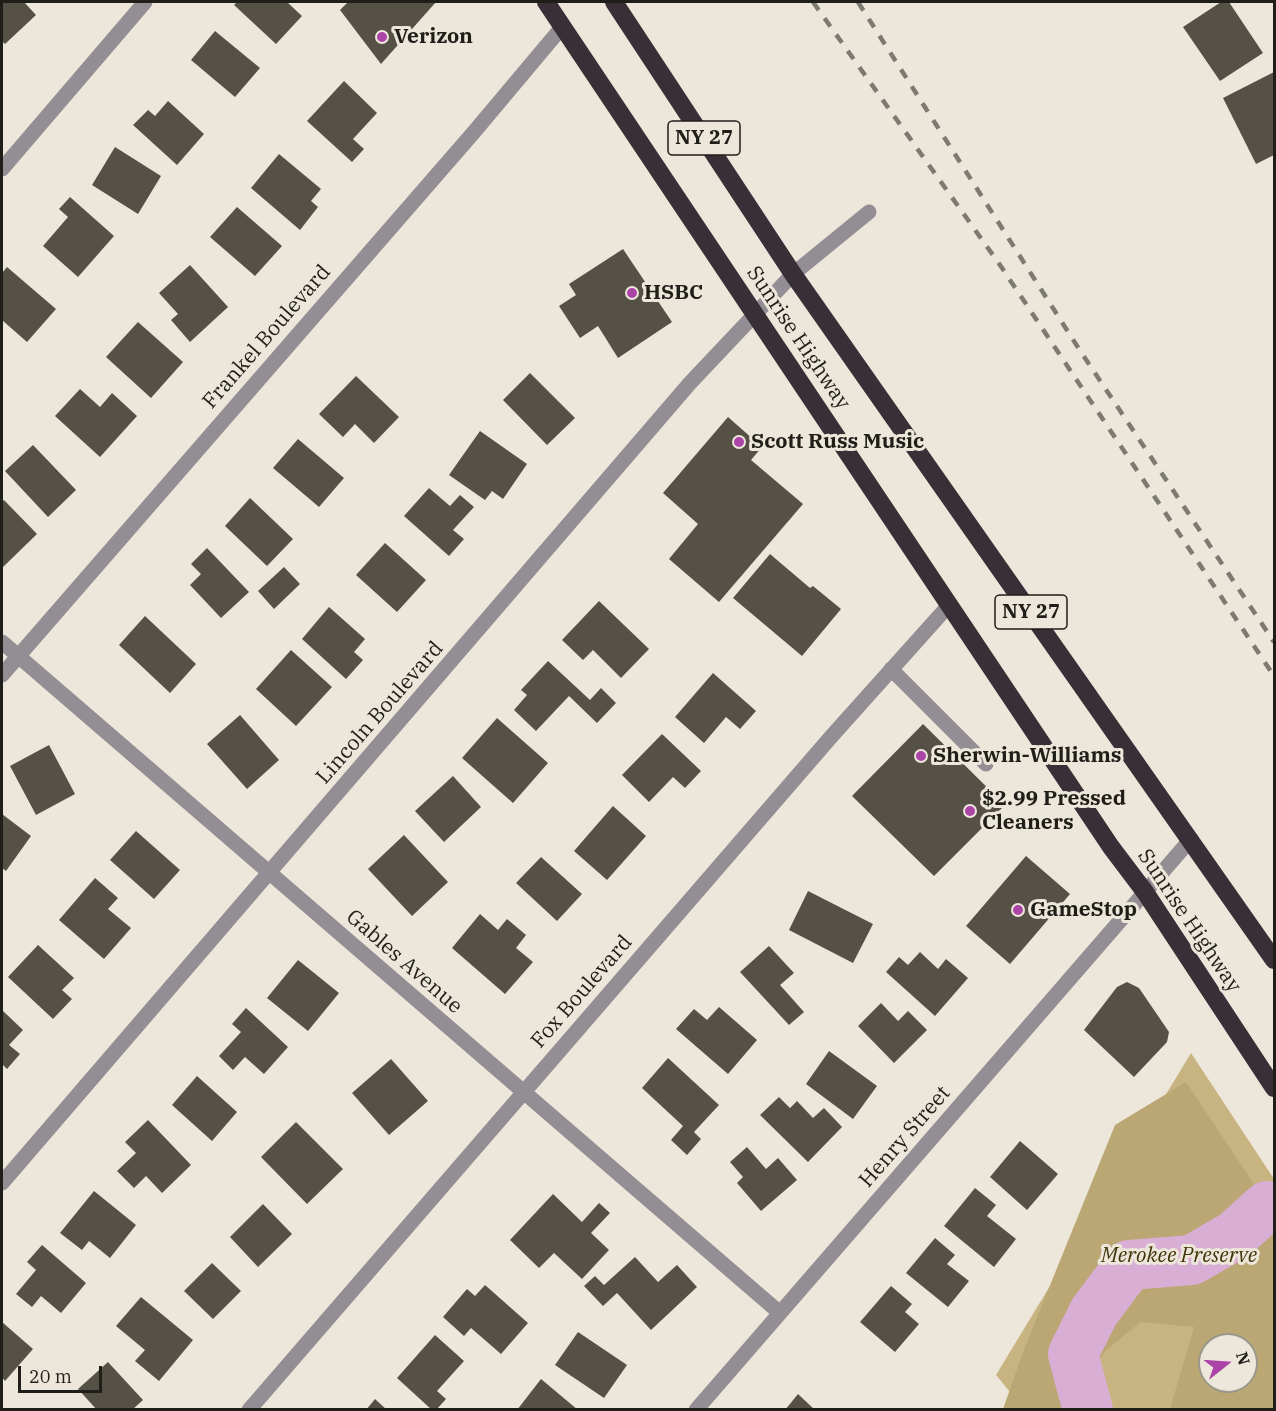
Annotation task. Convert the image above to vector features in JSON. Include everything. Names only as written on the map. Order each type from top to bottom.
[{"type":"highway","name":"Sunrise Highway","points":[[546,2],[1111,847],[1144,892],[1275,1088]]},
{"type":"highway","name":"Sunrise Highway","points":[[614,2],[793,274],[1275,960]]},
{"type":"street","points":[[2,169],[145,2]]},
{"type":"street","name":"Frankel Boulevard","points":[[2,675],[474,132],[563,26]]},
{"type":"street","name":"Lincoln Boulevard","points":[[2,1183],[682,392],[793,274],[869,212]]},
{"type":"street","name":"Fox Boulevard","points":[[249,1410],[830,738],[950,604]]},
{"type":"street","name":"Gables Avenue","points":[[2,642],[780,1313]]},
{"type":"street","points":[[891,669],[986,765]]},
{"type":"street","name":"Henry Street","points":[[696,1410],[1191,839]]},
{"type":"green space","name":"Merokee Preserve","points":[[1191,1053],[1274,1179],[1274,1409],[1024,1409],[996,1375]]},
{"type":"green space","name":"Merokee Preserve","points":[[1186,1082],[1274,1214],[1274,1409],[1170,1409],[1194,1327],[1141,1322],[1106,1350],[1066,1409],[1003,1409],[1025,1347],[1115,1125]]},
{"type":"building","points":[[2,2],[24,2],[36,15],[5,44],[2,41]]},
{"type":"building","points":[[237,2],[287,2],[302,16],[276,44],[234,5]]},
{"type":"building","name":"Verizon","points":[[348,2],[436,2],[381,64],[340,10]]},
{"type":"building","points":[[1221,2],[1229,2],[1263,53],[1220,81],[1183,27]]},
{"type":"building","points":[[215,31],[260,68],[235,97],[191,60]]},
{"type":"building","points":[[1274,72],[1274,155],[1256,164],[1223,98]]},
{"type":"building","points":[[344,81],[377,113],[353,139],[364,149],[352,162],[307,121]]},
{"type":"building","points":[[168,101],[204,134],[177,165],[133,125],[148,110],[155,116]]},
{"type":"building","points":[[115,147],[161,176],[138,214],[92,185]]},
{"type":"building","points":[[279,154],[321,189],[311,201],[318,207],[300,230],[251,188]]},
{"type":"building","points":[[70,197],[114,236],[78,277],[43,246],[68,217],[59,209]]},
{"type":"building","points":[[237,207],[282,246],[255,276],[210,237]]},
{"type":"building","points":[[623,249],[672,322],[618,358],[598,326],[580,338],[559,306],[576,295],[569,284]]},
{"type":"building","points":[[190,265],[228,307],[190,342],[171,320],[178,314],[159,293]]},
{"type":"building","points":[[7,267],[56,309],[27,342],[2,320],[2,273]]},
{"type":"building","points":[[138,322],[183,362],[151,398],[106,357]]},
{"type":"building","points":[[530,373],[575,418],[547,445],[503,400]]},
{"type":"building","points":[[356,376],[399,417],[374,443],[355,424],[343,437],[319,414]]},
{"type":"building","points":[[80,389],[100,407],[112,393],[137,416],[100,457],[55,416]]},
{"type":"building","points":[[728,417],[762,447],[751,460],[803,504],[719,602],[669,559],[698,524],[663,493]]},
{"type":"building","points":[[480,431],[527,464],[503,499],[492,491],[485,500],[449,475]]},
{"type":"building","points":[[298,439],[344,478],[319,507],[273,468]]},
{"type":"building","points":[[33,445],[76,490],[48,517],[5,471]]},
{"type":"building","points":[[429,488],[450,506],[460,495],[474,507],[453,530],[464,539],[449,556],[404,516]]},
{"type":"building","points":[[250,498],[293,539],[267,566],[225,526]]},
{"type":"building","points":[[4,500],[37,534],[2,568],[2,502]]},
{"type":"building","points":[[385,543],[426,580],[397,612],[356,575]]},
{"type":"building","points":[[207,548],[249,592],[221,618],[190,585],[201,574],[191,564]]},
{"type":"building","points":[[770,554],[810,588],[813,586],[841,609],[802,656],[733,598]]},
{"type":"building","points":[[284,567],[300,584],[274,609],[258,591]]},
{"type":"building","points":[[599,601],[649,649],[621,678],[593,650],[583,660],[562,640]]},
{"type":"building","points":[[329,607],[365,639],[354,652],[363,660],[346,679],[302,639]]},
{"type":"building","points":[[145,616],[196,664],[170,693],[119,645]]},
{"type":"building","points":[[291,650],[332,687],[296,726],[256,689]]},
{"type":"building","points":[[548,661],[590,700],[601,688],[616,703],[597,723],[569,696],[536,731],[514,710],[527,695],[521,690]]},
{"type":"building","points":[[713,673],[756,711],[740,729],[726,717],[704,743],[675,717]]},
{"type":"building","points":[[240,715],[279,760],[247,789],[207,744]]},
{"type":"building","points":[[497,718],[548,763],[513,803],[462,758]]},
{"type":"building","points":[[923,724],[1005,805],[934,876],[852,796]]},
{"type":"building","points":[[662,734],[701,771],[685,788],[673,777],[649,802],[622,775]]},
{"type":"building","points":[[49,745],[75,794],[36,815],[10,766]]},
{"type":"building","points":[[453,776],[481,807],[444,842],[415,811]]},
{"type":"building","points":[[613,806],[646,836],[607,880],[574,851]]},
{"type":"building","points":[[2,814],[31,836],[6,871],[2,868]]},
{"type":"building","points":[[136,831],[180,870],[154,899],[110,860]]},
{"type":"building","points":[[404,835],[448,882],[412,916],[368,869]]},
{"type":"building","name":"GameStop","points":[[1026,856],[1070,894],[1010,964],[966,926]]},
{"type":"building","points":[[541,857],[582,894],[557,921],[516,883]]},
{"type":"building","points":[[95,878],[118,898],[108,909],[131,928],[104,959],[59,920]]},
{"type":"building","points":[[808,891],[873,924],[853,963],[789,930]]},
{"type":"building","points":[[480,914],[498,930],[507,919],[526,935],[516,948],[533,962],[505,994],[452,948]]},
{"type":"building","points":[[38,945],[74,978],[62,990],[72,999],[53,1019],[8,977]]},
{"type":"building","points":[[769,946],[794,973],[780,985],[804,1012],[789,1025],[740,972]]},
{"type":"building","points":[[920,952],[938,969],[946,959],[968,978],[935,1016],[886,972],[899,957],[908,965]]},
{"type":"building","points":[[298,960],[339,993],[308,1031],[267,998]]},
{"type":"building","points":[[1127,982],[1139,988],[1169,1032],[1167,1042],[1134,1077],[1084,1030],[1117,987]]},
{"type":"building","points":[[881,1003],[898,1021],[908,1011],[927,1030],[894,1063],[858,1026]]},
{"type":"building","points":[[719,1007],[757,1040],[728,1074],[676,1029],[694,1009],[707,1020]]},
{"type":"building","points":[[246,1008],[288,1047],[264,1074],[245,1057],[233,1070],[219,1056],[241,1032],[232,1024]]},
{"type":"building","points":[[2,1010],[23,1030],[9,1045],[20,1054],[7,1069],[2,1064]]},
{"type":"building","points":[[829,1051],[877,1086],[853,1119],[806,1084]]},
{"type":"building","points":[[668,1058],[719,1105],[694,1132],[701,1139],[687,1155],[671,1140],[683,1126],[642,1088]]},
{"type":"building","points":[[391,1059],[428,1101],[389,1135],[352,1093]]},
{"type":"building","points":[[197,1076],[237,1112],[212,1141],[172,1105]]},
{"type":"building","points":[[779,1097],[790,1108],[797,1101],[813,1118],[824,1108],[842,1127],[808,1162],[760,1115]]},
{"type":"building","points":[[148,1120],[191,1165],[162,1193],[146,1176],[134,1188],[117,1171],[136,1153],[125,1142]]},
{"type":"building","points":[[296,1122],[343,1169],[307,1204],[261,1157]]},
{"type":"building","points":[[1020,1141],[1058,1174],[1027,1210],[990,1177]]},
{"type":"building","points":[[747,1147],[766,1169],[778,1158],[797,1180],[761,1211],[737,1183],[743,1177],[730,1162]]},
{"type":"building","points":[[975,1188],[996,1205],[987,1216],[1016,1239],[994,1267],[944,1226]]},
{"type":"building","points":[[94,1191],[136,1225],[110,1258],[89,1241],[82,1250],[60,1233]]},
{"type":"building","points":[[553,1194],[582,1222],[599,1203],[610,1213],[591,1233],[609,1250],[582,1279],[554,1253],[539,1268],[510,1240]]},
{"type":"building","points":[[263,1204],[292,1234],[258,1267],[230,1237]]},
{"type":"building","points":[[935,1238],[955,1255],[947,1264],[969,1281],[948,1307],[906,1273]]},
{"type":"building","points":[[42,1245],[86,1283],[61,1313],[41,1296],[32,1307],[16,1294],[36,1270],[27,1262]]},
{"type":"building","points":[[635,1257],[658,1282],[677,1265],[697,1287],[651,1330],[617,1293],[603,1306],[584,1286],[595,1276],[604,1285]]},
{"type":"building","points":[[212,1263],[241,1291],[213,1319],[184,1291]]},
{"type":"building","points":[[485,1285],[528,1323],[501,1354],[471,1328],[464,1336],[443,1317],[467,1289],[475,1296]]},
{"type":"building","points":[[891,1286],[912,1304],[905,1312],[919,1324],[895,1352],[860,1322]]},
{"type":"building","points":[[141,1297],[193,1340],[159,1381],[135,1361],[145,1350],[116,1326]]},
{"type":"building","points":[[2,1322],[33,1349],[5,1381],[2,1377]]},
{"type":"building","points":[[578,1332],[627,1365],[604,1398],[555,1365]]},
{"type":"building","points":[[435,1335],[464,1361],[437,1391],[446,1399],[436,1410],[432,1410],[397,1378]]},
{"type":"building","points":[[108,1362],[143,1400],[132,1410],[97,1410],[78,1389]]},
{"type":"building","points":[[541,1379],[578,1410],[517,1410]]},
{"type":"building","points":[[798,1394],[815,1410],[785,1410]]},
{"type":"building","points":[[375,1399],[387,1410],[366,1410]]},
{"type":"waterway","points":[[1088,1410],[1073,1354],[1094,1312],[1129,1265],[1192,1260],[1235,1235],[1267,1206]]},
{"type":"railway","points":[[813,2],[1000,265],[1274,676]]},
{"type":"railway","points":[[858,2],[1079,349],[1274,642]]},
{"type":"place","name":"Verizon","points":[[382,37]]},
{"type":"place","name":"HSBC","points":[[632,293]]},
{"type":"place","name":"Scott Russ Music","points":[[739,442]]},
{"type":"place","name":"Sherwin-Williams","points":[[921,756]]},
{"type":"place","name":"$2.99 Pressed Cleaners","points":[[970,811]]},
{"type":"place","name":"GameStop","points":[[1018,910]]}]
